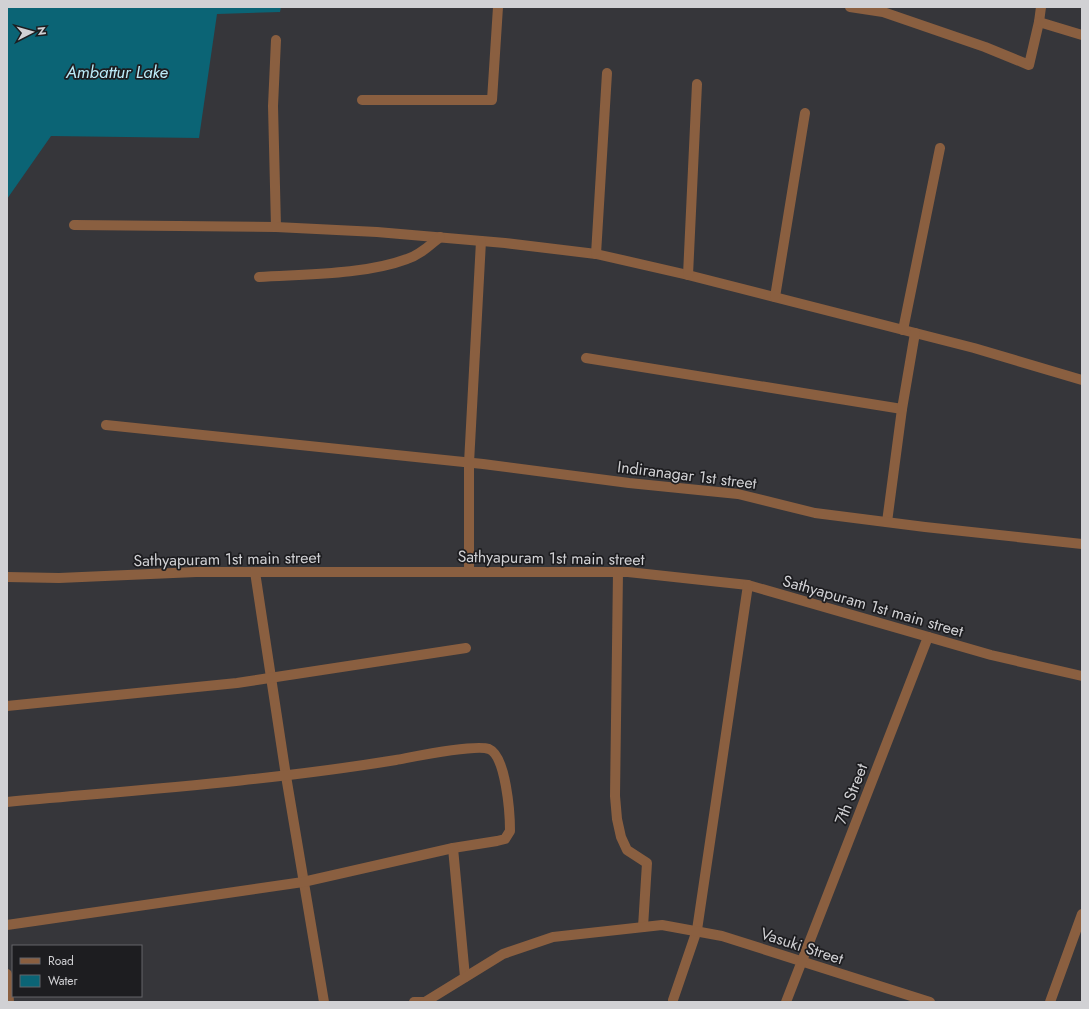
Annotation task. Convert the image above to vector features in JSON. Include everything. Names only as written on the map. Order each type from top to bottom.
[{"type":"street","points":[[362,100],[492,100],[498,7]]},
{"type":"street","points":[[850,7],[883,12],[985,47],[1029,65],[1041,7]]},
{"type":"street","points":[[1039,22],[1082,35]]},
{"type":"street","points":[[276,40],[273,106],[276,227]]},
{"type":"street","points":[[596,254],[607,73]]},
{"type":"street","points":[[688,275],[697,84]]},
{"type":"street","points":[[775,297],[805,113]]},
{"type":"street","points":[[903,330],[940,148]]},
{"type":"street","points":[[74,225],[276,227],[377,232],[481,241],[596,254],[688,275],[974,348],[1082,380]]},
{"type":"street","points":[[259,277],[342,272],[392,263],[408,259],[422,252],[440,238]]},
{"type":"street","points":[[469,572],[469,463],[481,241]]},
{"type":"street","points":[[887,522],[902,409],[915,333]]},
{"type":"street","points":[[586,358],[902,409]]},
{"type":"street","name":"Indiranagar 1st street","points":[[106,425],[469,463],[629,483],[738,494],[815,513],[1082,544]]},
{"type":"street","points":[[255,572],[286,776],[324,1002]]},
{"type":"street","name":"Sathyapuram 1st main street","points":[[7,578],[255,572],[618,572],[748,585],[991,655],[1082,676]]},
{"type":"street","points":[[618,572],[615,796],[621,837],[627,850],[647,863],[643,927]]},
{"type":"street","points":[[673,1000],[697,930],[748,585]]},
{"type":"street","name":"7th Street","points":[[786,1002],[928,637]]},
{"type":"street","points":[[7,706],[237,683],[466,648]]},
{"type":"street","points":[[7,802],[286,776],[450,751],[489,749],[497,755],[503,770],[510,831],[505,839],[497,841],[453,848],[304,882],[7,925]]},
{"type":"street","points":[[453,848],[465,977]]},
{"type":"street","points":[[1050,1002],[1082,914]]},
{"type":"street","name":"Vasuki Street","points":[[425,1002],[503,954],[553,937],[662,925],[697,930],[722,936],[930,1002]]},
{"type":"street","points":[[7,974],[9,1002]]},
{"type":"street","points":[[414,1002],[425,1002]]},
{"type":"water","name":"Ambattur Lake","points":[[7,7],[281,7],[280,12],[217,14],[199,138],[51,136],[7,199]]}]
